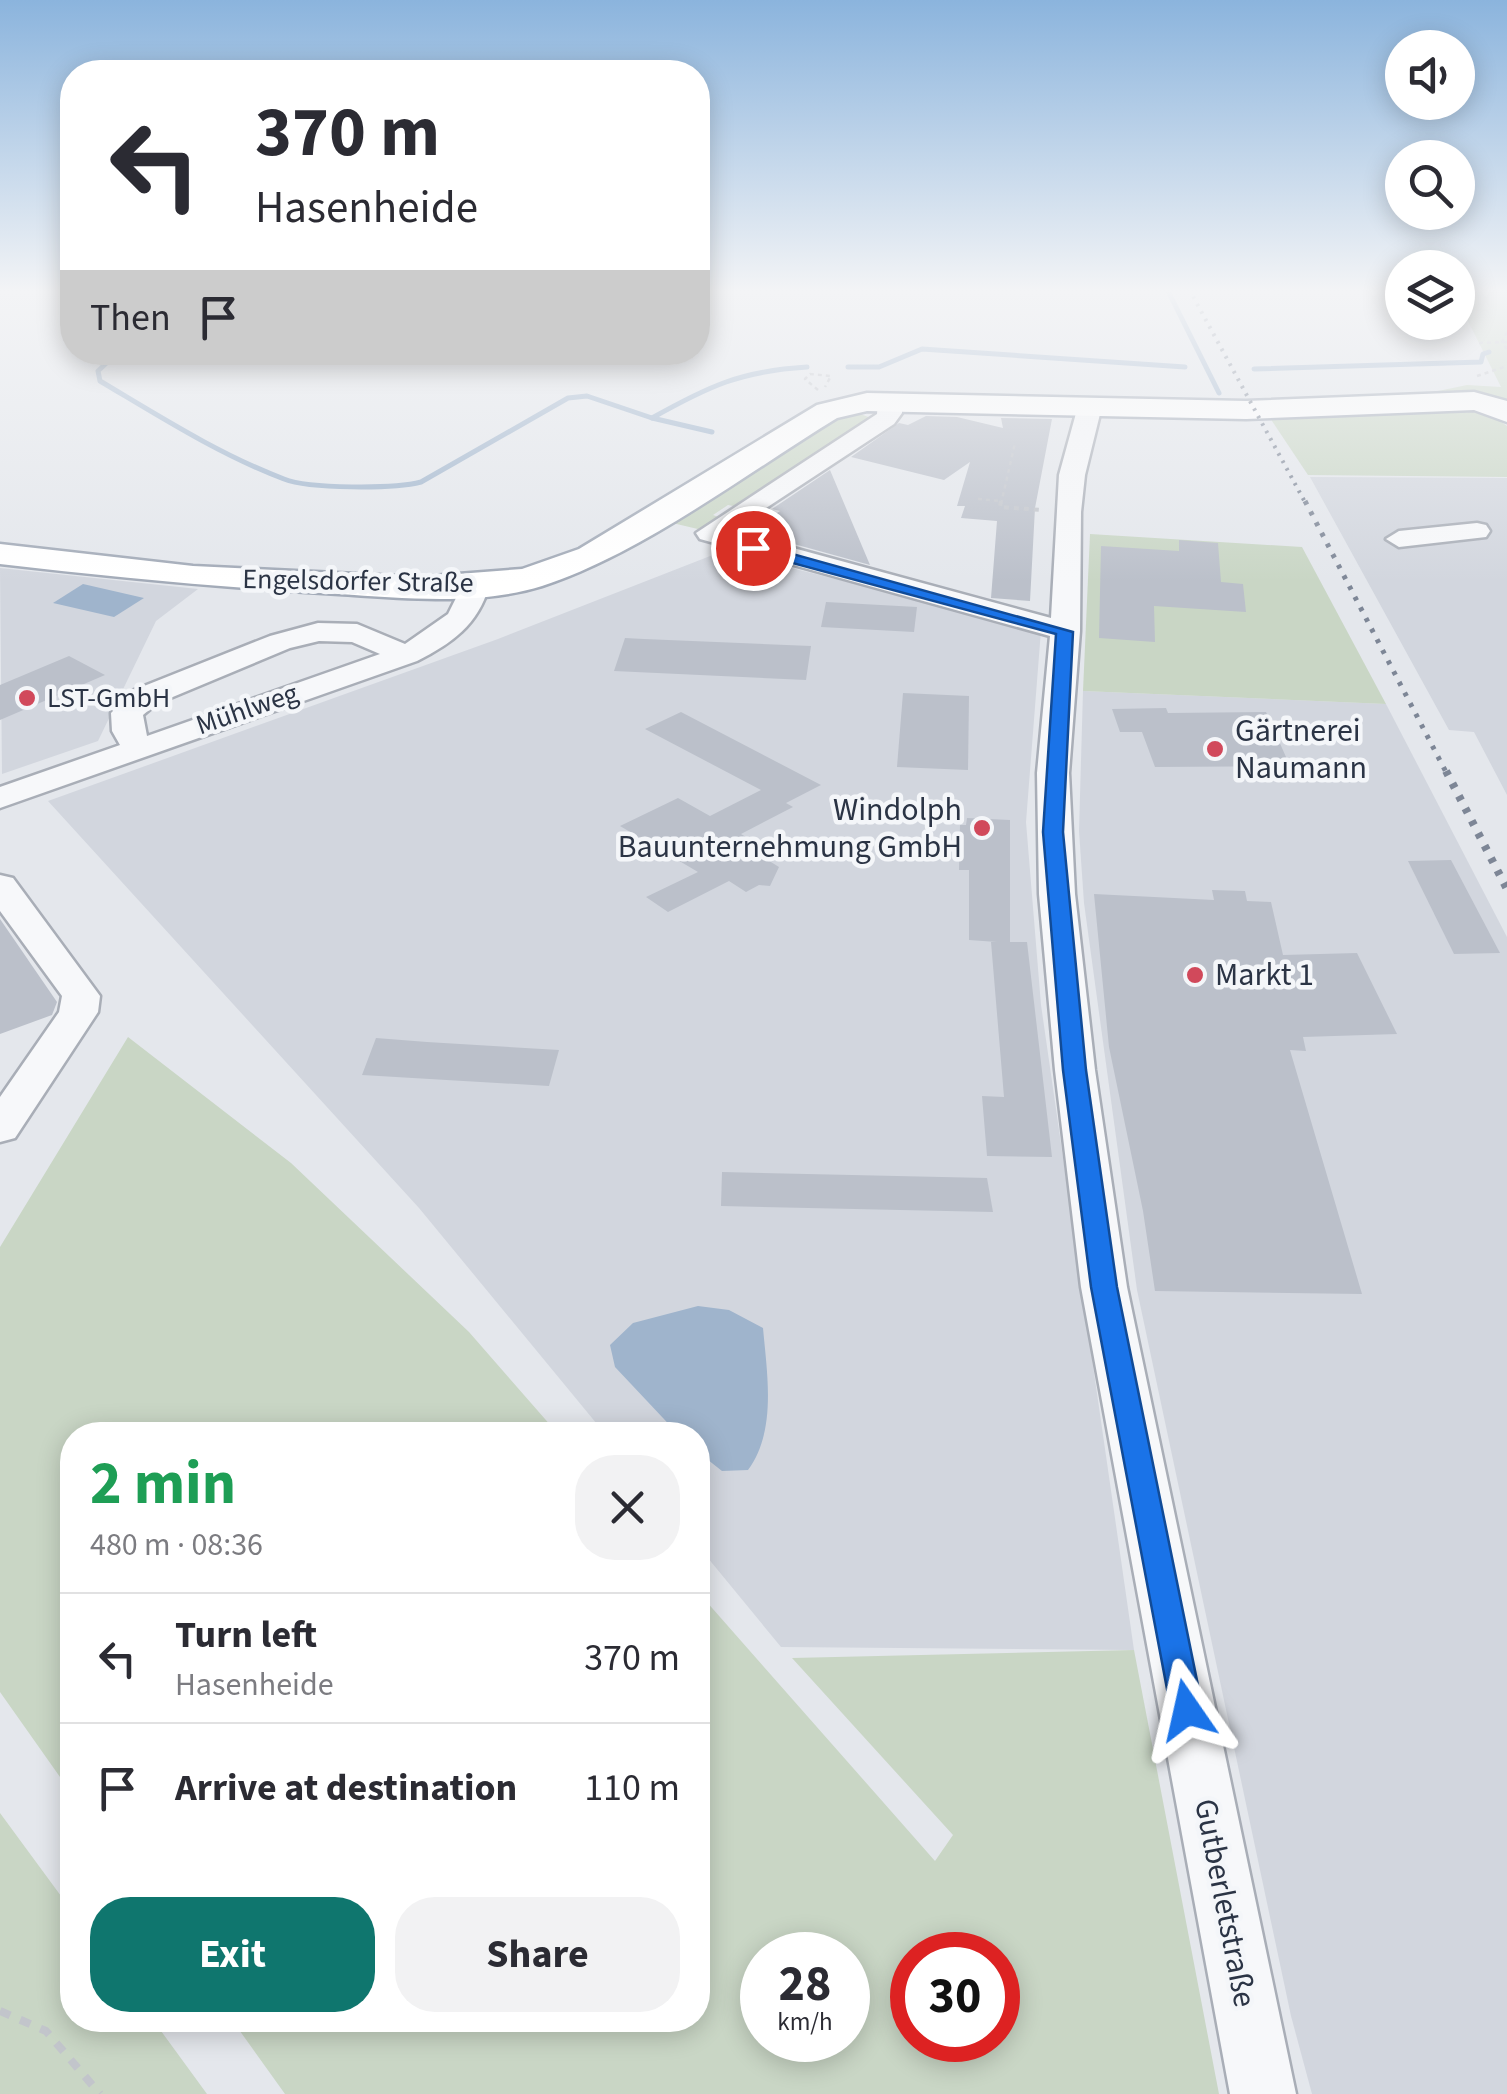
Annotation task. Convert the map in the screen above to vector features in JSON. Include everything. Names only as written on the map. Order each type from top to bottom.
[{"type":"main road","name":"Engelsdorfer Straße","points":[[0,554],[193,576],[460,587],[528,578],[582,561],[827,412],[867,402],[1246,410],[1474,401],[1492,404],[1507,413]]},
{"type":"street","points":[[890,402],[886,419],[709,533],[1065,632]]},
{"type":"street","name":"Gutberletstraße","points":[[1090,406],[1069,498],[1053,832],[1075,1070],[1104,1287],[1263,2094]]},
{"type":"street","points":[[1399,538],[1477,531]]},
{"type":"street","name":"Mühlweg","points":[[0,798],[406,655],[460,622],[471,604],[460,587]]},
{"type":"street","points":[[137,747],[128,731],[127,714],[145,697],[280,642],[318,632],[357,633],[406,655]]},
{"type":"street","points":[[0,886],[81,996],[78,1012],[0,1128]]},
{"type":"path","points":[[1015,444],[1000,507],[1054,511]]},
{"type":"path","points":[[978,500],[1001,501]]},
{"type":"path","points":[[0,2011],[28,2016],[54,2034],[100,2094]]},
{"type":"shaded area","points":[[1310,477],[1507,478],[1507,795],[1474,732],[1449,730]]},
{"type":"shaded area","points":[[723,551],[1041,630],[1026,822],[1041,1005],[1134,1650],[781,1647],[710,1561],[710,1422],[595,1422],[419,1208],[48,801],[498,639]]},
{"type":"shaded area","points":[[0,568],[198,589],[156,621],[98,741],[2,774]]},
{"type":"shaded area","points":[[1083,691],[1386,704],[1507,937],[1507,2094],[1312,2094],[1291,2016],[1137,1290],[1084,903],[1079,831]]},
{"type":"green space","points":[[1459,387],[1507,387],[1507,400],[1414,396]]},
{"type":"green space","points":[[852,411],[874,419],[739,507],[728,505],[713,515],[721,518],[702,530],[664,521],[836,415]]},
{"type":"green space","points":[[1485,411],[1507,426],[1507,477],[1308,475],[1270,418]]},
{"type":"green space","points":[[1090,534],[1302,547],[1386,704],[1083,691]]},
{"type":"green space","points":[[128,1037],[291,1163],[469,1332],[548,1422],[60,1422],[60,1777],[0,1692],[0,1247]]},
{"type":"green space","points":[[710,1606],[935,1861],[953,1835],[792,1658],[1134,1650],[1219,2094],[285,2094],[241,2032],[710,2032]]},
{"type":"green space","points":[[0,1813],[60,1895],[60,2032],[162,2032],[207,2094],[0,2094]]},
{"type":"water","points":[[83,584],[144,598],[114,617],[53,603]]},
{"type":"water","points":[[698,1306],[729,1310],[763,1328],[767,1420],[757,1455],[748,1470],[722,1471],[710,1462],[710,1422],[667,1422],[615,1367],[610,1345],[633,1323]]},
{"type":"building","points":[[926,416],[957,417],[1003,428],[1001,418],[1052,419],[1035,508],[1030,601],[991,598],[997,521],[961,518],[965,506],[957,506],[970,462],[944,480],[851,457],[899,423],[908,425]]},
{"type":"building","points":[[830,470],[870,565],[765,536],[784,524],[767,520],[780,511],[772,509]]},
{"type":"building","points":[[1179,540],[1218,543],[1221,582],[1243,584],[1246,612],[1154,606],[1155,642],[1099,638],[1101,546],[1179,551]]},
{"type":"building","points":[[826,602],[917,607],[914,632],[821,627]]},
{"type":"building","points":[[625,638],[811,646],[806,680],[614,671]]},
{"type":"building","name":"LST-GmbH","points":[[69,656],[105,675],[0,720],[0,685]]},
{"type":"building","points":[[903,693],[969,696],[968,770],[897,767]]},
{"type":"building","name":"Gärtnerei Naumann","points":[[1166,708],[1168,713],[1266,712],[1290,766],[1155,767],[1142,732],[1120,732],[1112,709]]},
{"type":"building","points":[[681,712],[821,785],[786,803],[793,807],[741,834],[764,848],[755,852],[779,867],[770,886],[759,885],[746,892],[729,881],[668,912],[646,897],[698,872],[620,826],[678,798],[710,816],[761,790],[645,729]]},
{"type":"building","points":[[967,818],[1010,820],[1010,942],[1027,942],[1052,1157],[987,1156],[982,1096],[1004,1097],[991,942],[997,942],[969,940],[969,870],[959,870],[960,825],[966,825]]},
{"type":"building","points":[[1451,860],[1500,953],[1454,954],[1408,861]]},
{"type":"building","points":[[1212,890],[1245,891],[1247,901],[1271,902],[1283,955],[1357,953],[1397,1034],[1303,1037],[1306,1051],[1290,1050],[1362,1294],[1155,1291],[1143,1211],[1109,1047],[1094,894],[1214,900]]},
{"type":"building","points":[[0,919],[57,1002],[52,1015],[0,1034]]},
{"type":"building","points":[[376,1038],[559,1050],[549,1086],[362,1075]]},
{"type":"building","points":[[722,1172],[987,1178],[993,1212],[721,1206]]},
{"type":"waterway","points":[[110,387],[237,458],[284,479],[312,485],[392,486],[421,482],[568,398],[587,396],[652,418]]},
{"type":"waterway","points":[[652,418],[715,387]]},
{"type":"waterway","points":[[1216,387],[1219,393]]},
{"type":"waterway","points":[[652,418],[712,432]]},
{"type":"railway","points":[[1242,387],[1306,504]]},
{"type":"railway","points":[[1305,501],[1447,774]]},
{"type":"railway","points":[[1446,771],[1507,889]]},
{"type":"place","name":"LST-GmbH","points":[[27,698]]},
{"type":"place","name":"Gärtnerei Naumann","points":[[1215,749]]},
{"type":"place","name":"Windolph Bauunternehmung GmbH","points":[[982,828]]},
{"type":"place","name":"Markt 1","points":[[1195,975]]},
{"type":"route","points":[[753,548],[1065,632],[1053,832],[1075,1070],[1104,1287],[1187,1710]]}]
